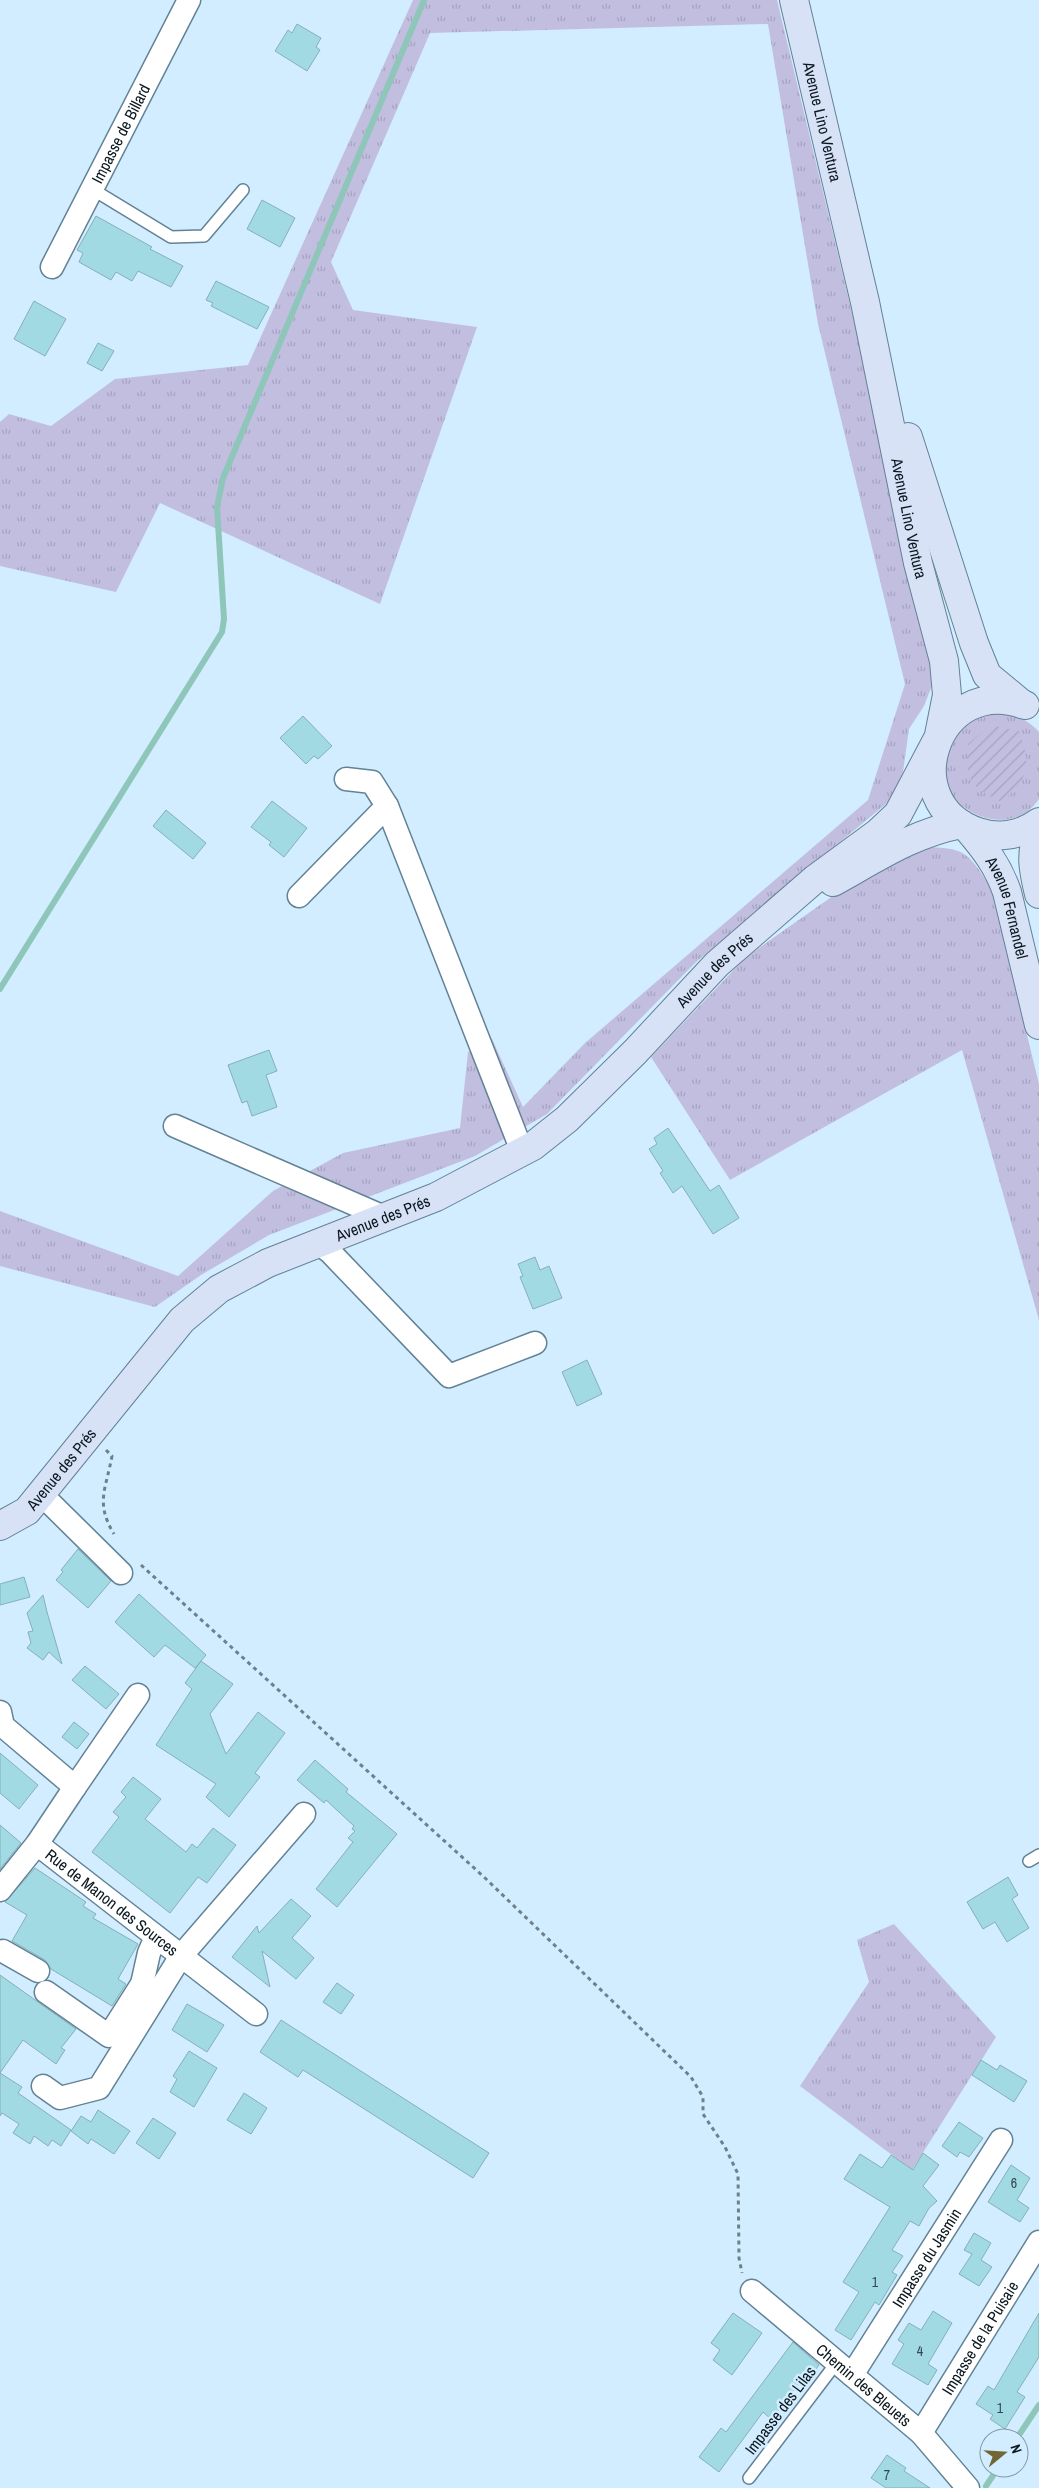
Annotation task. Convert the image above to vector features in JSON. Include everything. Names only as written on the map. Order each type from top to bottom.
[{"type":"main road","name":"Avenue Lino Ventura","points":[[794,0],[865,302],[918,563],[944,661],[947,694],[931,764],[934,788],[944,808],[964,826]]},
{"type":"main road","name":"Avenue Lino Ventura","points":[[865,302],[974,643],[987,675],[1031,709]]},
{"type":"main road","points":[[937,739],[950,720],[966,708],[984,701],[1004,700],[1031,709]]},
{"type":"main road","name":"Avenue des Prés","points":[[0,1526],[27,1510],[182,1320],[219,1289],[268,1263],[436,1197],[533,1146],[567,1119],[636,1052],[717,964],[776,912],[898,814],[937,739]]},
{"type":"main road","points":[[964,826],[988,835],[1009,835],[1030,828],[1039,822]]},
{"type":"main road","name":"Avenue des Prés","points":[[776,912],[911,838],[935,829],[964,826]]},
{"type":"main road","name":"Avenue Fernandel","points":[[964,826],[990,855],[1000,873],[1007,892],[1039,1025]]},
{"type":"main road","points":[[1039,832],[1033,844],[1032,856],[1039,894]]},
{"type":"street","name":"Impasse de Billard","points":[[52,267],[189,0]]},
{"type":"street","points":[[346,779],[372,782],[387,806],[522,1152]]},
{"type":"street","points":[[299,896],[387,806]]},
{"type":"street","points":[[175,1126],[384,1217]]},
{"type":"street","points":[[318,1243],[330,1252],[450,1376],[535,1343]]},
{"type":"street","points":[[41,1494],[129,1567]]},
{"type":"street","name":"Rue de Manon des Sources","points":[[138,1695],[37,1844],[256,2014]]},
{"type":"street","points":[[0,1712],[3,1726],[75,1787]]},
{"type":"street","points":[[43,2086],[60,2098],[99,2088],[181,1956],[304,1814]]},
{"type":"street","points":[[0,1890],[37,1844]]},
{"type":"street","points":[[46,1992],[109,2036],[142,1984],[149,1953],[156,1937]]},
{"type":"street","points":[[1,1951],[38,1971]]},
{"type":"street","name":"Impasse du Jasmin","points":[[844,2368],[1001,2140]]},
{"type":"street","name":"Impasse de la Puisaie","points":[[921,2433],[1039,2242]]},
{"type":"street","name":"Chemin des Bleuets","points":[[752,2291],[921,2433],[955,2483]]},
{"type":"lane","points":[[92,189],[171,237],[204,236],[243,190]]},
{"type":"lane","name":"Impasse des Lilas","points":[[749,2478],[844,2368]]},
{"type":"path","points":[[90,1434],[112,1456],[101,1499],[105,1520],[115,1536]]},
{"type":"path","points":[[129,1567],[484,1877],[691,2077],[703,2097],[703,2114],[725,2147],[738,2174],[739,2258],[742,2276],[752,2291]]},
{"type":"green space","points":[[413,0],[777,0],[933,650],[935,678],[924,706],[909,729],[902,779],[887,803],[696,962],[547,1114],[475,1156],[269,1235],[201,1275],[155,1307],[0,1266],[0,1211],[178,1276],[273,1191],[343,1153],[460,1128],[468,1052],[492,1039],[523,1107],[585,1043],[868,800],[905,684],[818,324],[768,24],[430,33],[331,262],[353,310],[477,327],[380,604],[160,503],[116,592],[0,566],[0,422],[9,414],[51,426],[115,379],[248,365]]},
{"type":"green space","points":[[998,711],[1020,718],[1039,732],[1039,799],[1024,813],[1006,819],[986,818],[968,810],[954,797],[945,780],[944,760],[954,738],[965,722],[980,715]]},
{"type":"green space","points":[[990,725],[1019,731],[1025,754],[1026,770],[1023,778],[1002,802],[982,792],[976,786],[967,766],[968,744]]},
{"type":"green space","points":[[919,847],[946,848],[963,853],[976,865],[991,888],[1039,1084],[1039,1320],[962,1050],[730,1180],[651,1057],[746,957],[847,886]]},
{"type":"green space","points":[[894,1924],[996,2037],[912,2170],[800,2086],[869,1982],[857,1940]]},
{"type":"building","points":[[297,24],[321,38],[316,47],[320,50],[307,71],[275,51],[288,30],[292,33]]},
{"type":"building","points":[[262,200],[295,218],[280,247],[247,229]]},
{"type":"building","points":[[96,216],[152,247],[150,249],[183,266],[171,287],[138,271],[132,281],[116,272],[111,280],[79,262],[83,253],[77,250]]},
{"type":"building","points":[[216,281],[269,307],[257,329],[211,306],[213,303],[206,300]]},
{"type":"building","points":[[34,301],[66,319],[45,356],[14,339]]},
{"type":"building","points":[[98,343],[114,351],[102,371],[87,363]]},
{"type":"building","points":[[303,716],[332,746],[318,759],[314,756],[306,764],[280,738]]},
{"type":"building","points":[[272,801],[307,828],[284,857],[269,845],[271,842],[251,827]]},
{"type":"building","points":[[166,810],[206,843],[193,859],[153,826]]},
{"type":"building","points":[[269,1050],[277,1071],[266,1075],[277,1107],[252,1116],[247,1101],[242,1103],[228,1065]]},
{"type":"building","points":[[668,1128],[710,1191],[719,1185],[739,1218],[713,1234],[682,1186],[673,1193],[660,1173],[663,1171],[649,1149],[657,1144],[654,1138]]},
{"type":"building","points":[[535,1257],[540,1270],[549,1266],[562,1298],[533,1309],[520,1277],[523,1276],[518,1264]]},
{"type":"building","points":[[587,1360],[602,1394],[577,1406],[562,1372]]},
{"type":"building","points":[[78,1549],[111,1581],[88,1608],[56,1580],[63,1572],[61,1570]]},
{"type":"building","points":[[24,1577],[30,1597],[0,1605],[0,1584]]},
{"type":"building","points":[[139,1594],[206,1655],[195,1668],[165,1645],[154,1657],[115,1622]]},
{"type":"building","points":[[43,1595],[62,1664],[49,1652],[43,1660],[27,1648],[31,1643],[28,1632],[33,1631],[27,1613]]},
{"type":"building","points":[[201,1661],[233,1684],[210,1714],[226,1754],[258,1712],[285,1733],[255,1773],[260,1777],[229,1817],[206,1797],[216,1784],[156,1745],[192,1689],[185,1683]]},
{"type":"building","points":[[85,1666],[119,1694],[106,1709],[72,1680]]},
{"type":"building","points":[[74,1722],[89,1734],[77,1749],[62,1737]]},
{"type":"building","points":[[0,1753],[38,1785],[19,1809],[0,1793]]},
{"type":"building","points":[[315,1760],[348,1789],[346,1792],[397,1834],[337,1907],[316,1889],[353,1842],[348,1838],[355,1831],[352,1829],[354,1826],[326,1800],[324,1803],[297,1780]]},
{"type":"building","points":[[133,1777],[161,1799],[145,1819],[186,1852],[192,1844],[197,1848],[213,1828],[236,1845],[207,1883],[198,1877],[170,1913],[92,1852],[119,1817],[113,1812],[126,1797],[121,1792]]},
{"type":"building","points":[[0,1825],[21,1843],[0,1869]]},
{"type":"building","points":[[35,1868],[86,1902],[83,1906],[96,1914],[93,1918],[138,1944],[118,1979],[126,1984],[112,2006],[51,1969],[45,1960],[12,1941],[27,1915],[5,1902]]},
{"type":"building","points":[[1008,1877],[1018,1895],[1012,1899],[1029,1928],[1007,1942],[995,1922],[983,1929],[967,1902]]},
{"type":"building","points":[[291,1899],[311,1916],[292,1938],[314,1958],[296,1979],[262,1951],[270,1987],[232,1957],[257,1926],[259,1933]]},
{"type":"building","points":[[0,1975],[76,2029],[61,2048],[65,2050],[56,2064],[23,2040],[0,2073]]},
{"type":"building","points":[[337,1983],[354,1995],[341,2014],[323,2002]]},
{"type":"building","points":[[187,2004],[224,2025],[207,2052],[172,2030]]},
{"type":"building","points":[[281,2020],[489,2153],[473,2178],[303,2070],[298,2077],[260,2052]]},
{"type":"building","points":[[189,2051],[217,2068],[194,2107],[170,2092],[177,2079],[173,2076]]},
{"type":"building","points":[[981,2060],[997,2070],[1000,2065],[1027,2081],[1014,2102],[972,2075]]},
{"type":"building","points":[[0,2073],[22,2087],[18,2093],[71,2130],[61,2146],[52,2140],[48,2146],[34,2136],[30,2144],[13,2133],[19,2124],[2,2113],[0,2116]]},
{"type":"building","points":[[244,2093],[267,2108],[251,2134],[227,2120]]},
{"type":"building","points":[[98,2110],[130,2131],[114,2154],[91,2139],[88,2144],[71,2131],[81,2116],[91,2122]]},
{"type":"building","points":[[153,2118],[176,2133],[159,2159],[136,2143]]},
{"type":"building","points":[[959,2122],[983,2138],[969,2157],[960,2152],[957,2157],[942,2146]]},
{"type":"building","points":[[923,2153],[939,2165],[923,2186],[937,2201],[929,2208],[919,2226],[910,2221],[892,2250],[903,2256],[892,2272],[897,2275],[879,2305],[875,2302],[851,2340],[835,2330],[859,2292],[843,2282],[890,2207],[844,2179],[860,2154],[882,2168],[891,2155],[913,2170]]},
{"type":"building","points":[[1011,2165],[1030,2178],[1017,2200],[1029,2208],[1020,2222],[988,2202]]},
{"type":"building","points":[[974,2233],[991,2243],[981,2260],[992,2267],[979,2286],[959,2274],[972,2254],[964,2250]]},
{"type":"building","points":[[933,2311],[952,2323],[928,2364],[937,2370],[928,2385],[892,2364],[904,2344],[898,2340],[909,2323],[921,2330]]},
{"type":"building","points":[[733,2313],[762,2333],[732,2375],[713,2360],[720,2350],[711,2343]]},
{"type":"building","points":[[1039,2313],[1039,2357],[1017,2392],[1025,2397],[1006,2428],[990,2419],[993,2415],[976,2404],[988,2386],[994,2390]]},
{"type":"building","points":[[793,2342],[819,2365],[806,2382],[802,2379],[772,2420],[763,2412],[719,2472],[699,2457],[721,2428],[726,2432]]},
{"type":"building","points":[[887,2455],[906,2468],[904,2471],[930,2488],[886,2488],[871,2478]]},
{"type":"waterway","points":[[0,989],[222,632],[224,619],[217,507],[223,478],[424,0]]},
{"type":"waterway","points":[[1024,2428],[1039,2405]]},
{"type":"waterway","points":[[986,2486],[991,2478]]}]
